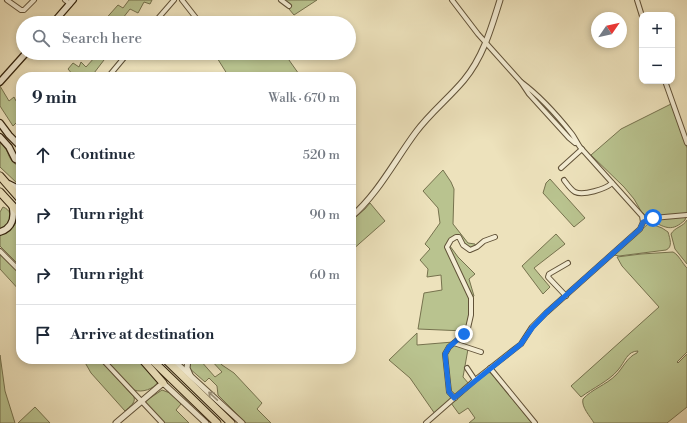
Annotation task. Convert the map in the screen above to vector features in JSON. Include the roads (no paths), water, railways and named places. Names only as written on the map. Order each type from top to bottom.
[{"type":"highway","points":[[0,176],[16,194]]},
{"type":"highway","points":[[0,192],[16,209]]},
{"type":"highway","points":[[147,364],[164,383]]},
{"type":"highway","points":[[156,364],[217,423]]},
{"type":"highway","points":[[170,364],[231,423]]},
{"type":"main road","points":[[59,16],[72,2]]},
{"type":"main road","points":[[0,82],[20,60]]},
{"type":"main road","points":[[0,123],[16,141]]},
{"type":"main road","points":[[0,137],[16,160]]},
{"type":"main road","points":[[13,154],[16,148]]},
{"type":"main road","points":[[6,182],[16,187]]},
{"type":"main road","points":[[0,232],[12,224],[14,215],[12,205]]},
{"type":"street","points":[[6,0],[21,10],[24,10],[34,0]]},
{"type":"street","points":[[65,0],[72,2]]},
{"type":"street","points":[[160,16],[174,0]]},
{"type":"street","points":[[182,0],[195,16]]},
{"type":"street","points":[[281,0],[289,6]]},
{"type":"street","points":[[426,423],[475,380],[521,344],[532,328],[640,229],[643,222],[642,216],[579,145],[569,138],[550,114],[529,94],[521,82],[478,34],[452,0]]},
{"type":"street","points":[[356,213],[372,196],[416,131],[475,66],[487,43],[500,0]]},
{"type":"street","points":[[636,0],[640,12]]},
{"type":"street","points":[[112,72],[122,60]]},
{"type":"street","points":[[666,84],[687,143]]},
{"type":"street","points":[[561,168],[582,149]]},
{"type":"street","points":[[564,180],[574,192],[582,194],[606,188],[612,183]]},
{"type":"street","points":[[643,222],[653,218],[687,215]]},
{"type":"street","points":[[454,398],[449,392],[445,354],[446,350],[464,334],[468,328],[471,316],[471,298],[447,250],[448,244],[453,237],[459,237],[463,245],[470,250],[477,247],[484,241],[495,237]]},
{"type":"street","points":[[0,250],[16,267]]},
{"type":"street","points":[[566,296],[548,277],[551,273],[568,263]]},
{"type":"street","points":[[454,343],[481,352]]},
{"type":"street","points":[[107,364],[162,423]]},
{"type":"street","points":[[178,364],[242,423]]},
{"type":"street","points":[[187,364],[187,368],[191,377]]},
{"type":"street","points":[[467,368],[475,380]]},
{"type":"street","points":[[490,368],[535,423]]},
{"type":"street","points":[[116,423],[164,383],[206,423]]}]
